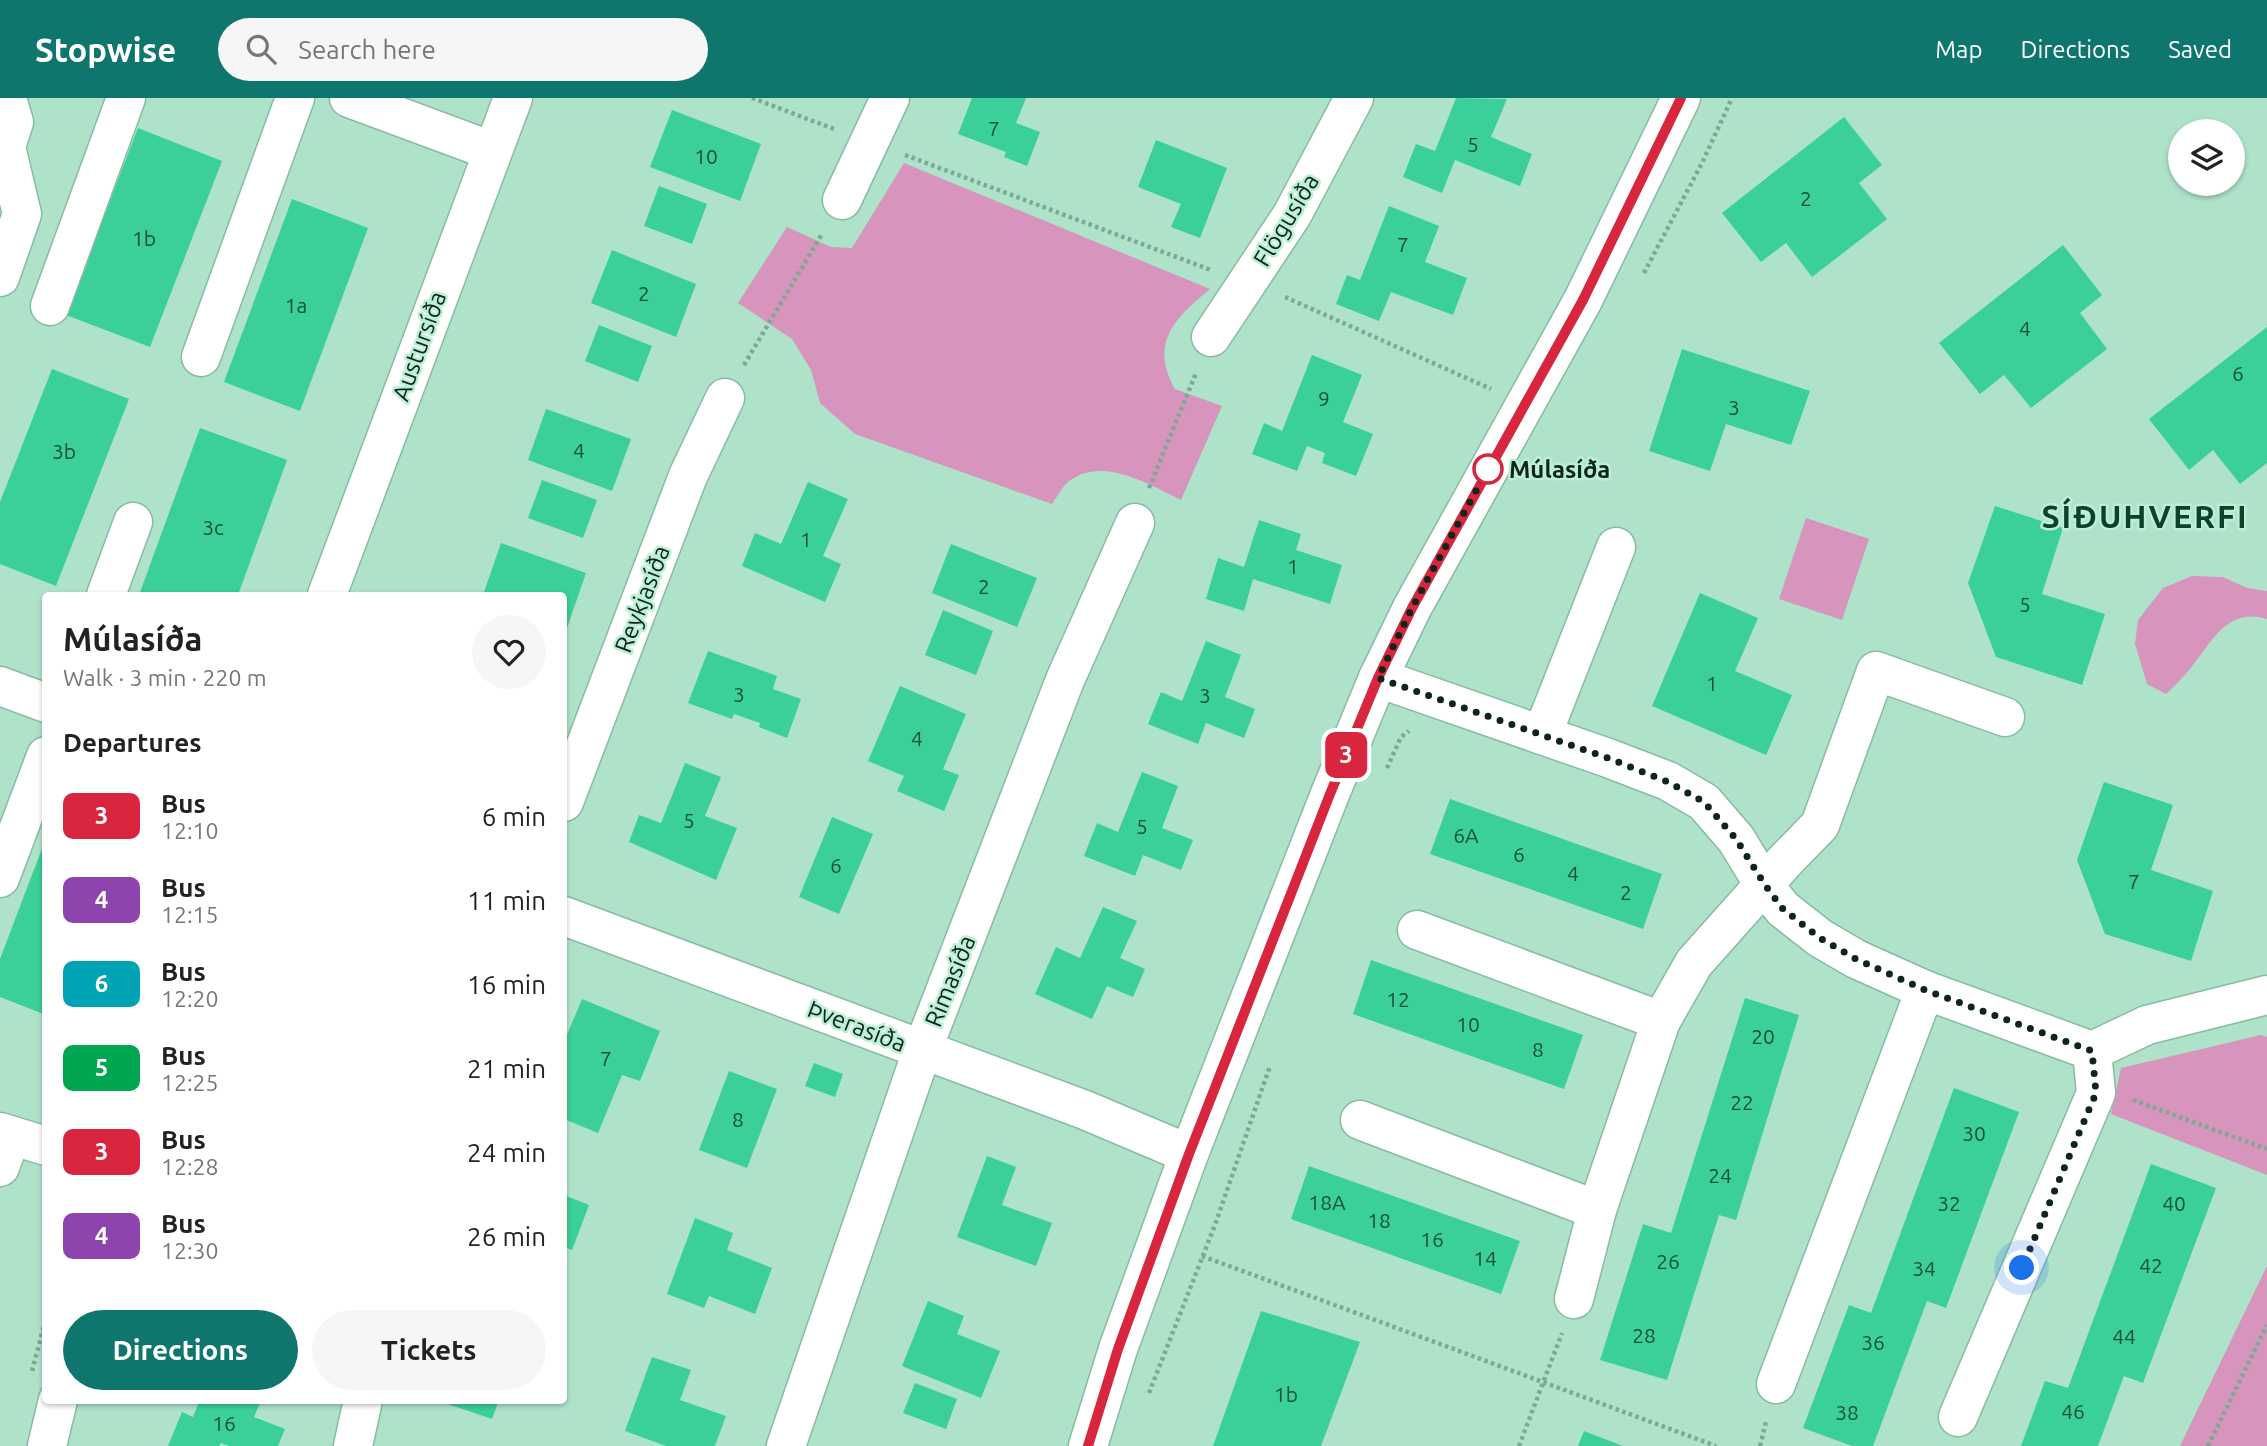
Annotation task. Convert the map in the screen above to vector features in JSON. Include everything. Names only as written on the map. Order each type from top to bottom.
[{"type":"street","points":[[0,277],[22,214],[6,147],[14,122],[7,98]]},
{"type":"street","points":[[50,306],[127,98]]},
{"type":"street","points":[[201,357],[295,98]]},
{"type":"street","points":[[349,98],[492,152]]},
{"type":"street","name":"Austursíða","points":[[328,592],[513,98]]},
{"type":"street","points":[[842,200],[890,98]]},
{"type":"street","name":"Flögusíða","points":[[1211,337],[1292,215],[1354,98]]},
{"type":"street","points":[[1088,1446],[1118,1349],[1189,1154],[1378,678],[1412,608],[1583,300],[1682,98]]},
{"type":"street","name":"Reykjasíða","points":[[567,794],[688,476],[724,398]]},
{"type":"street","points":[[107,592],[133,522]]},
{"type":"street","name":"Rimasíða","points":[[786,1446],[922,1051],[1065,680],[1135,523]]},
{"type":"street","points":[[1542,735],[1616,547]]},
{"type":"street","points":[[1574,1299],[1597,1210],[1661,1021],[1694,963],[1820,825],[1876,671],[2006,718]]},
{"type":"street","points":[[1378,678],[1668,782],[1704,802],[1736,839],[1783,909],[1820,938],[1856,959],[1925,990],[2092,1051],[2147,1026],[2267,995]]},
{"type":"street","points":[[0,686],[42,702]]},
{"type":"street","points":[[0,878],[42,767]]},
{"type":"street","name":"Þverasíða","points":[[567,917],[1085,1110],[1189,1154]]},
{"type":"street","points":[[1417,930],[1661,1021]]},
{"type":"street","points":[[1776,1384],[1925,990]]},
{"type":"street","points":[[1958,1417],[2096,1093],[2092,1051]]},
{"type":"street","points":[[1360,1120],[1597,1210]]},
{"type":"street","points":[[47,1446],[57,1404]]},
{"type":"street","points":[[353,1446],[362,1404]]},
{"type":"path","points":[[752,98],[1284,297],[1524,403]]},
{"type":"path","points":[[1640,279],[1702,163],[1732,98]]},
{"type":"path","points":[[724,398],[842,200]]},
{"type":"path","points":[[1135,523],[1211,337]]},
{"type":"path","points":[[1384,775],[1401,737],[1412,728],[1425,727],[1438,698]]},
{"type":"path","points":[[1147,1398],[1202,1256],[1273,1056]]},
{"type":"path","points":[[2133,1100],[2267,1149]]},
{"type":"path","points":[[1202,1256],[1716,1446]]},
{"type":"path","points":[[1519,1446],[1545,1384],[1574,1299]]},
{"type":"path","points":[[2207,1446],[2267,1325]]},
{"type":"shaded area","points":[[904,163],[1210,289],[1177,321],[1165,345],[1168,373],[1175,389],[1222,406],[1181,500],[1140,480],[1095,471],[1081,474],[1068,482],[1052,504],[855,434],[820,403],[811,370],[792,339],[738,303],[787,227],[831,247],[852,248]]},
{"type":"shaded area","points":[[1806,518],[1869,539],[1842,620],[1779,599]]},
{"type":"shaded area","points":[[2192,576],[2223,577],[2247,588],[2267,591],[2267,619],[2242,618],[2223,628],[2187,673],[2166,694],[2147,684],[2135,644],[2138,620],[2163,588]]},
{"type":"shaded area","points":[[2261,1035],[2267,1037],[2267,1175],[2111,1114],[2121,1068]]},
{"type":"shaded area","points":[[2267,1266],[2267,1446],[2180,1446]]},
{"type":"building","points":[[972,98],[1026,98],[1016,123],[1040,132],[1027,166],[1004,157],[1006,152],[958,134]]},
{"type":"building","points":[[1456,98],[1507,99],[1491,137],[1532,154],[1520,186],[1455,160],[1442,193],[1403,177],[1416,144],[1435,151]]},
{"type":"building","points":[[672,110],[761,144],[740,201],[650,167]]},
{"type":"building","points":[[1844,117],[1882,165],[1859,183],[1887,219],[1812,277],[1786,243],[1761,262],[1722,213]]},
{"type":"building","points":[[138,128],[222,161],[150,347],[66,315]]},
{"type":"building","points":[[1156,140],[1227,168],[1200,238],[1171,227],[1181,204],[1138,187]]},
{"type":"building","points":[[659,186],[707,204],[692,244],[644,226]]},
{"type":"building","points":[[292,199],[368,228],[300,411],[224,382]]},
{"type":"building","points":[[1389,206],[1439,226],[1425,262],[1467,278],[1453,315],[1391,292],[1379,321],[1336,304],[1347,275],[1360,280]]},
{"type":"building","points":[[2063,245],[2102,295],[2080,313],[2107,349],[2031,408],[2004,375],[1980,394],[1939,343]]},
{"type":"building","points":[[612,250],[696,284],[676,337],[591,303]]},
{"type":"building","points":[[599,325],[652,346],[638,382],[585,361]]},
{"type":"building","points":[[2267,327],[2267,463],[2240,484],[2213,450],[2189,470],[2149,419]]},
{"type":"building","points":[[1682,349],[1810,391],[1791,445],[1726,424],[1710,471],[1649,451]]},
{"type":"building","points":[[1312,355],[1362,375],[1343,422],[1373,434],[1356,476],[1322,463],[1325,453],[1307,446],[1297,471],[1252,454],[1264,423],[1282,431]]},
{"type":"building","points":[[52,369],[129,399],[56,586],[0,564],[0,502]]},
{"type":"building","points":[[546,409],[631,439],[612,491],[528,460]]},
{"type":"building","points":[[200,428],[287,460],[239,592],[140,592]]},
{"type":"building","points":[[542,480],[597,500],[583,538],[528,518]]},
{"type":"building","points":[[808,482],[848,499],[823,556],[841,564],[825,602],[742,566],[755,533],[781,544]]},
{"type":"building","points":[[1995,506],[2063,528],[2042,594],[2105,614],[2082,685],[1996,657],[1968,583]]},
{"type":"building","points":[[1259,520],[1301,534],[1296,550],[1342,565],[1330,604],[1253,579],[1244,611],[1206,599],[1218,558],[1244,567]]},
{"type":"building","points":[[501,543],[586,573],[567,628],[567,592],[484,592]]},
{"type":"building","points":[[951,544],[1037,578],[1017,627],[932,593]]},
{"type":"building","points":[[1700,593],[1758,618],[1735,671],[1792,695],[1766,755],[1652,706]]},
{"type":"building","points":[[943,610],[993,631],[976,675],[925,655]]},
{"type":"building","points":[[1206,641],[1241,655],[1225,697],[1255,709],[1244,738],[1206,723],[1198,744],[1148,724],[1161,692],[1182,701]]},
{"type":"building","points":[[708,651],[777,676],[773,689],[801,699],[787,738],[759,727],[760,723],[734,714],[732,719],[688,703]]},
{"type":"building","points":[[900,686],[966,714],[943,769],[959,775],[944,811],[897,791],[904,776],[868,761]]},
{"type":"building","points":[[685,763],[721,777],[705,816],[737,828],[716,880],[629,842],[639,815],[661,823]]},
{"type":"building","points":[[1142,772],[1178,786],[1162,828],[1193,840],[1181,870],[1143,855],[1135,876],[1084,856],[1097,823],[1118,832]]},
{"type":"building","points":[[2104,782],[2173,805],[2151,870],[2213,891],[2191,961],[2105,934],[2077,860]]},
{"type":"building","points":[[1450,799],[1662,874],[1643,929],[1430,854]]},
{"type":"building","points":[[832,817],[873,834],[839,914],[799,897]]},
{"type":"building","points":[[42,849],[42,1013],[0,997],[0,959]]},
{"type":"building","points":[[1103,907],[1137,921],[1120,958],[1145,969],[1133,997],[1107,986],[1092,1019],[1035,994],[1056,947],[1080,958]]},
{"type":"building","points":[[1371,960],[1583,1035],[1564,1089],[1353,1014]]},
{"type":"building","points":[[1745,998],[1799,1015],[1736,1220],[1719,1215],[1667,1380],[1600,1360],[1643,1224],[1671,1233]]},
{"type":"building","points":[[582,999],[660,1031],[640,1081],[622,1075],[598,1133],[567,1120],[567,1035]]},
{"type":"building","points":[[814,1063],[843,1074],[835,1097],[805,1086]]},
{"type":"building","points":[[729,1071],[777,1089],[747,1168],[699,1150]]},
{"type":"building","points":[[1954,1088],[2019,1112],[1946,1308],[1927,1301],[1873,1446],[1852,1446],[1803,1428],[1849,1305],[1871,1313]]},
{"type":"building","points":[[987,1156],[1016,1167],[1002,1205],[1052,1223],[1036,1266],[957,1237]]},
{"type":"building","points":[[2151,1164],[2216,1188],[2143,1383],[2124,1376],[2098,1446],[2021,1446],[2045,1381],[2068,1388]]},
{"type":"building","points":[[1309,1166],[1520,1241],[1501,1294],[1291,1219]]},
{"type":"building","points":[[567,1196],[589,1205],[572,1250],[567,1248]]},
{"type":"building","points":[[695,1218],[733,1233],[727,1250],[772,1268],[755,1314],[709,1296],[704,1308],[667,1294]]},
{"type":"building","points":[[928,1301],[964,1316],[957,1334],[1000,1351],[981,1398],[902,1366]]},
{"type":"building","points":[[1261,1311],[1360,1342],[1321,1446],[1213,1446]]},
{"type":"building","points":[[652,1357],[691,1370],[680,1400],[726,1416],[715,1446],[666,1446],[625,1431]]},
{"type":"building","points":[[915,1383],[957,1399],[946,1429],[903,1413]]},
{"type":"building","points":[[198,1404],[259,1404],[254,1417],[285,1429],[278,1446],[229,1446],[221,1443],[219,1446],[168,1446],[182,1412],[193,1417]]},
{"type":"building","points":[[448,1404],[498,1404],[492,1419]]},
{"type":"building","points":[[1584,1431],[1623,1446],[1578,1446]]},
{"type":"bus line","name":"3","points":[[1088,1446],[1118,1349],[1189,1154],[1378,678],[1412,608],[1583,300],[1681,98]]},
{"type":"place","name":"Múlasíða","points":[[1488,469]]},
{"type":"district","name":"SÍÐUHVERFI","points":[[2145,516]]},
{"type":"route","points":[[1488,469],[1412,608],[1378,678],[1608,758],[1668,782],[1704,802],[1736,839],[1783,909],[1820,938],[1856,959],[1925,990],[2092,1051],[2096,1093],[2022,1268]]}]
